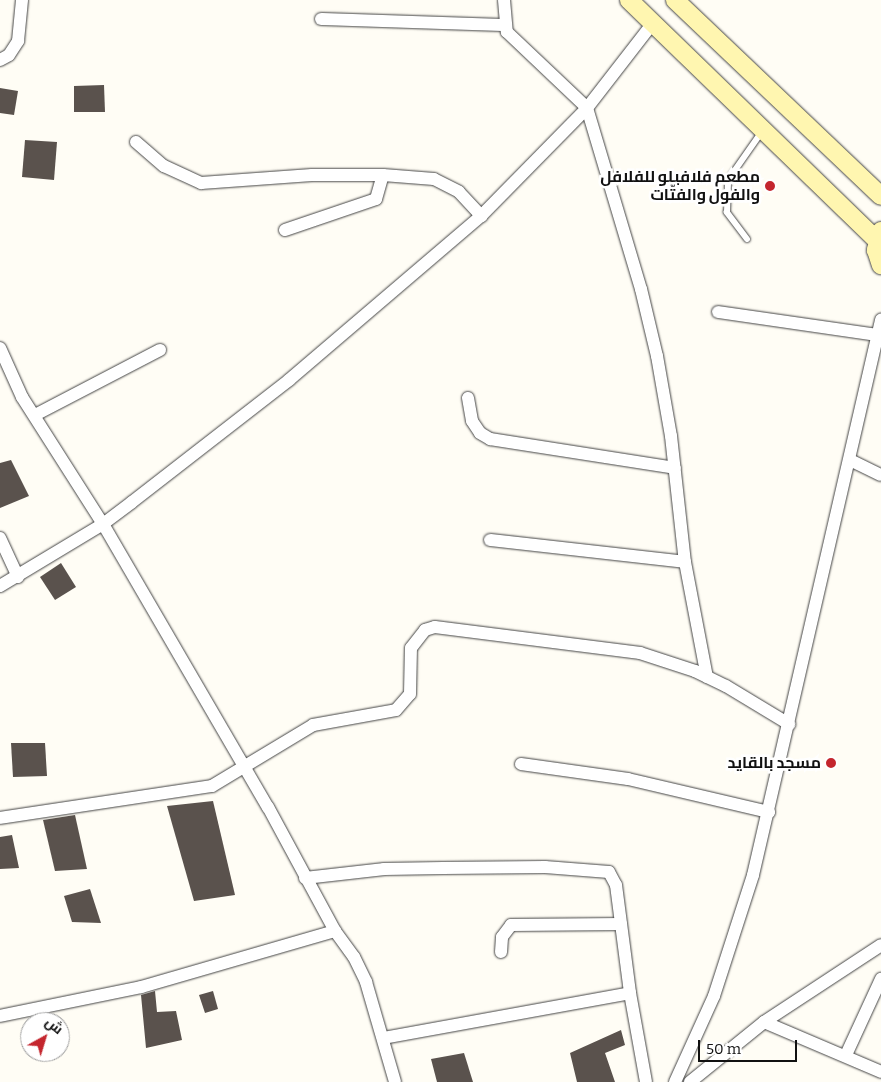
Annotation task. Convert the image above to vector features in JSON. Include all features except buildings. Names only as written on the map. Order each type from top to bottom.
[{"type":"main road","points":[[628,0],[879,235],[881,265]]},
{"type":"main road","points":[[675,0],[881,196]]},
{"type":"street","points":[[0,60],[9,55],[18,40],[22,0]]},
{"type":"street","points":[[504,0],[504,25],[514,41],[588,108],[641,288],[657,356],[675,468],[685,562],[708,677]]},
{"type":"street","points":[[321,19],[504,25]]},
{"type":"street","points":[[0,586],[18,577],[103,524],[288,380],[481,216],[588,108],[653,23]]},
{"type":"street","points":[[136,142],[164,166],[201,183],[312,175],[383,175],[434,179],[447,184],[481,216]]},
{"type":"street","points":[[285,230],[376,199],[383,175]]},
{"type":"street","points":[[675,1082],[714,996],[735,938],[789,724],[880,326],[718,312]]},
{"type":"street","points":[[0,348],[34,415],[103,524],[366,982],[395,1082]]},
{"type":"street","points":[[34,415],[160,350]]},
{"type":"street","points":[[468,398],[472,421],[480,433],[490,439],[675,468]]},
{"type":"street","points":[[850,460],[881,475]]},
{"type":"street","points":[[0,538],[18,577]]},
{"type":"street","points":[[490,540],[685,562]]},
{"type":"street","points":[[0,818],[212,786],[313,725],[402,707],[410,694],[412,648],[425,630],[435,627],[640,653],[708,677],[745,696],[789,724]]},
{"type":"street","points":[[521,764],[628,778],[768,812]]},
{"type":"street","points":[[305,878],[384,869],[601,869],[614,877],[630,992],[646,1082]]},
{"type":"street","points":[[501,952],[502,937],[512,926],[621,924]]},
{"type":"street","points":[[0,1016],[141,987],[335,931]]},
{"type":"street","points":[[690,1082],[764,1022],[881,945]]},
{"type":"street","points":[[846,1055],[881,978]]},
{"type":"street","points":[[383,1038],[630,992]]},
{"type":"street","points":[[764,1022],[846,1055],[881,1072]]},
{"type":"lane","points":[[747,239],[727,212],[728,180],[764,129]]},
{"type":"place","name":"مطعم فلافيلو للفلافل والفول والفتّات","points":[[770,186]]},
{"type":"place","name":"مسجد بالقايد","points":[[831,763]]}]
